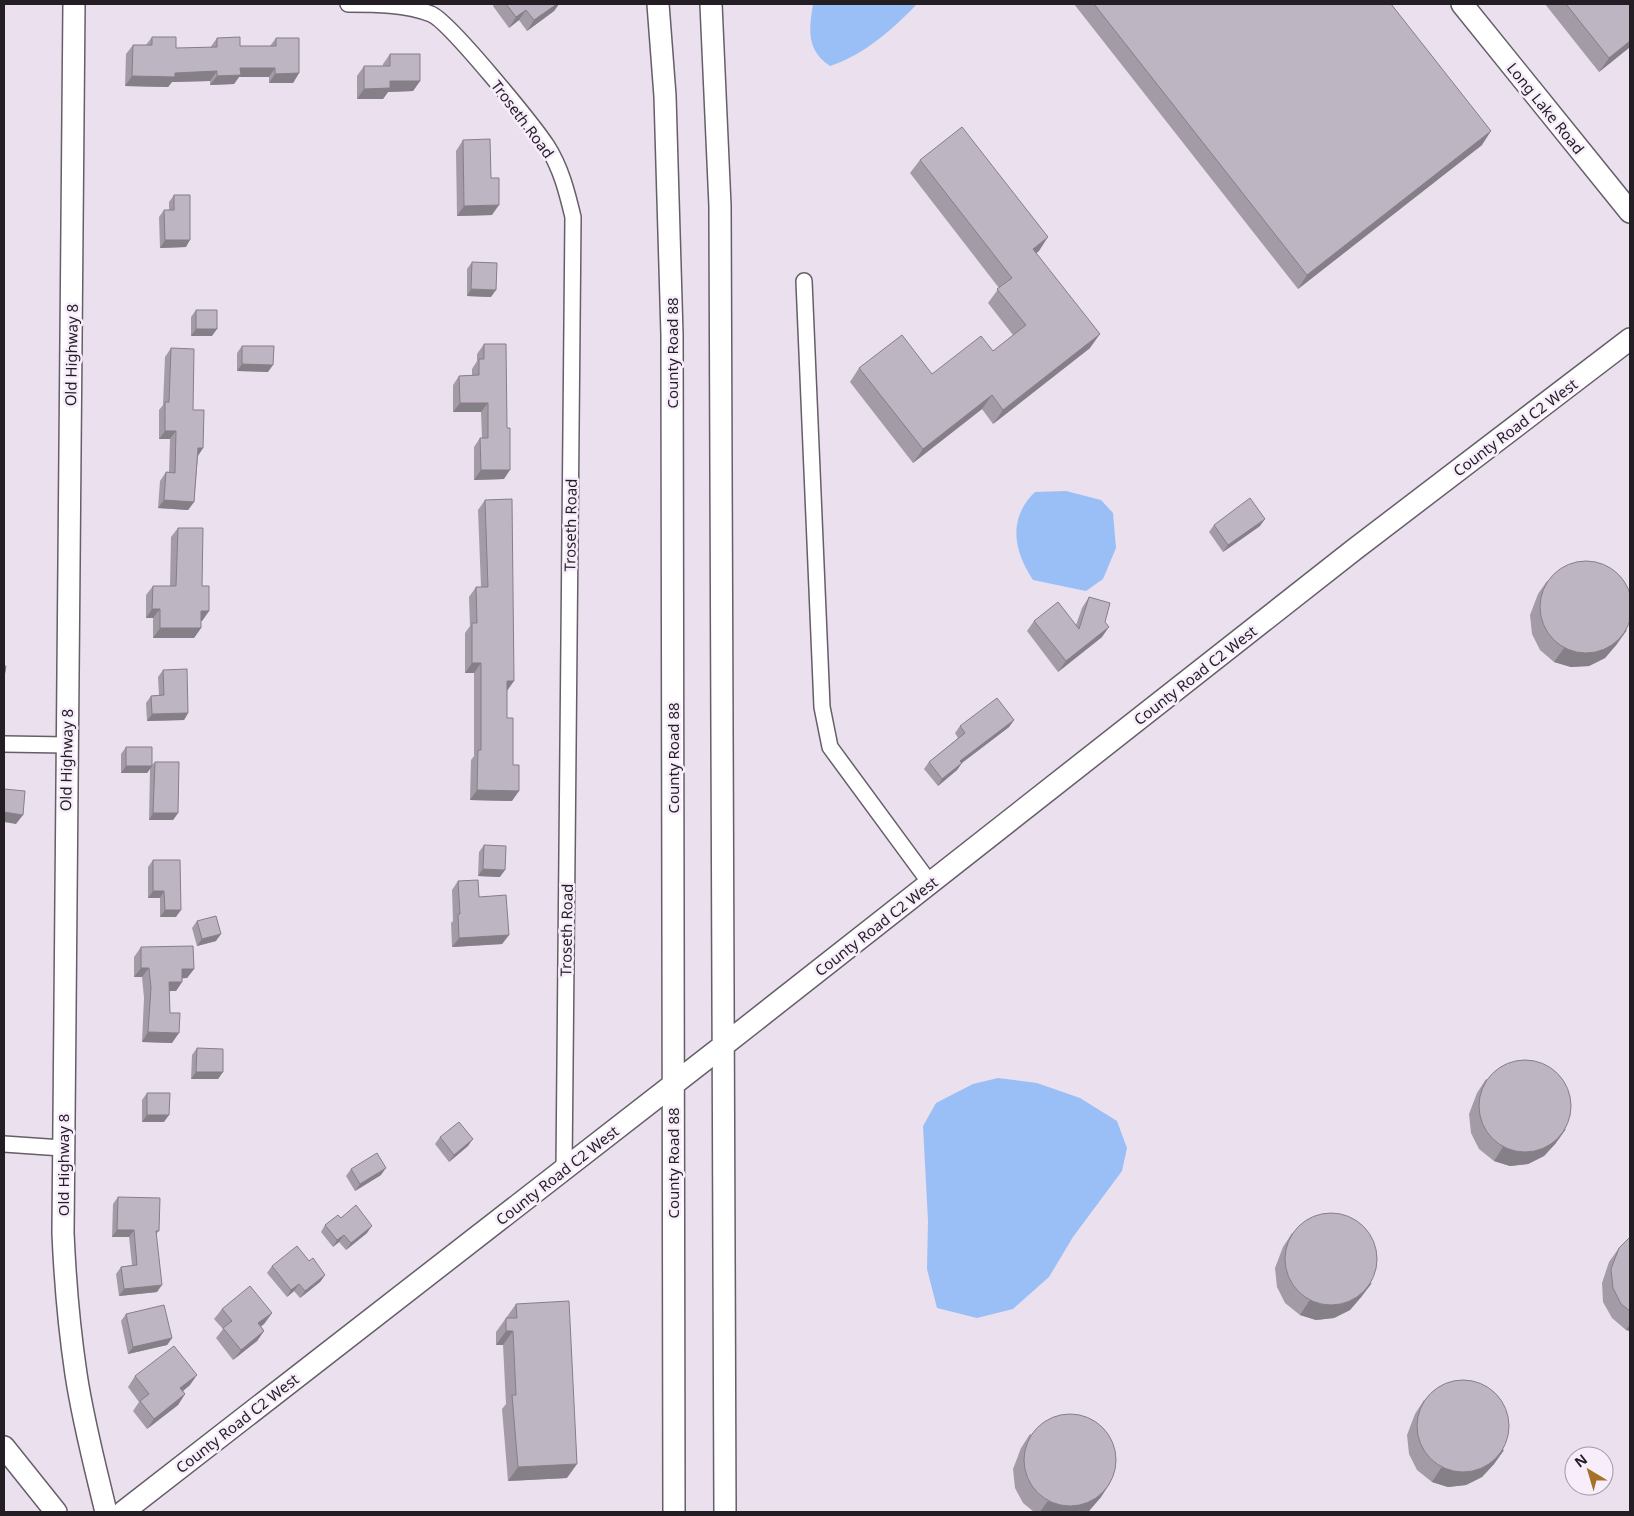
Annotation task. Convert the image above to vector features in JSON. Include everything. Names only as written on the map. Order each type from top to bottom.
[{"type":"street","name":"Old Highway 8","points":[[74,4],[62,1148],[63,1233],[69,1321],[76,1374],[87,1434],[106,1512]]},
{"type":"street","name":"Troseth Road","points":[[348,4],[383,4],[432,14],[439,20],[466,46],[547,146],[565,182],[573,217],[564,1170]]},
{"type":"street","name":"County Road 88","points":[[658,4],[667,143],[672,335],[674,1512]]},
{"type":"street","points":[[711,4],[720,206],[725,1512]]},
{"type":"street","name":"Long Lake Road","points":[[1462,4],[1630,212]]},
{"type":"street","points":[[804,281],[822,707],[826,732],[830,747],[930,884]]},
{"type":"street","name":"County Road C2 West","points":[[123,1512],[673,1085],[1355,549],[1630,339]]},
{"type":"street","points":[[4,744],[66,745]]},
{"type":"street","points":[[4,1144],[62,1148]]},
{"type":"street","points":[[4,1447],[56,1512]]},
{"type":"water","points":[[813,4],[917,4],[898,23],[866,48],[830,66],[817,53],[811,39]]},
{"type":"water","points":[[1066,491],[1101,500],[1113,513],[1116,548],[1103,579],[1086,591],[1033,580],[1026,569],[1018,546],[1017,523],[1020,512],[1026,502],[1035,492]]},
{"type":"water","points":[[998,1078],[1037,1083],[1080,1098],[1117,1121],[1127,1148],[1122,1171],[1073,1237],[1049,1277],[1013,1309],[977,1318],[937,1308],[927,1269],[928,1221],[923,1126],[936,1103],[973,1084]]},
{"type":"building","points":[[506,4],[557,4],[534,20],[526,10],[516,17]]},
{"type":"building","points":[[1094,4],[1391,4],[1491,131],[1307,275]]},
{"type":"building","points":[[1566,4],[1630,4],[1630,41],[1609,58]]},
{"type":"building","points":[[152,37],[176,37],[176,48],[217,47],[217,38],[240,37],[240,46],[276,46],[276,38],[299,38],[299,73],[275,74],[275,68],[240,68],[241,75],[217,76],[217,71],[175,73],[175,77],[132,76],[133,45],[152,45]]},
{"type":"building","points":[[390,54],[420,54],[420,81],[390,81],[390,88],[364,89],[364,66],[390,66]]},
{"type":"building","points":[[962,127],[1048,237],[1033,249],[1100,334],[1003,410],[992,395],[923,449],[859,368],[902,335],[932,374],[981,336],[993,351],[1026,325],[997,289],[1012,278],[920,160]]},
{"type":"building","points":[[490,139],[491,178],[499,178],[499,205],[464,206],[463,140]]},
{"type":"building","points":[[174,195],[190,195],[190,240],[165,240],[164,210],[174,210]]},
{"type":"building","points":[[472,262],[497,263],[496,290],[471,289]]},
{"type":"building","points":[[196,310],[217,310],[217,329],[196,329]]},
{"type":"building","points":[[484,344],[506,344],[507,428],[510,428],[510,470],[481,470],[480,438],[488,438],[488,403],[460,403],[459,376],[479,375],[479,359],[484,359]]},
{"type":"building","points":[[242,346],[274,346],[273,365],[242,364]]},
{"type":"building","points":[[171,348],[194,349],[193,410],[204,410],[203,448],[198,448],[194,502],[164,500],[166,472],[175,473],[176,431],[165,431],[165,402],[169,402]]},
{"type":"building","points":[[1250,498],[1265,519],[1228,545],[1214,525]]},
{"type":"building","points":[[512,499],[514,681],[507,681],[507,718],[513,718],[513,765],[519,765],[519,791],[477,790],[478,750],[481,750],[481,663],[472,663],[472,623],[477,623],[476,587],[488,587],[485,500]]},
{"type":"building","points":[[178,528],[203,528],[202,586],[209,586],[209,611],[201,611],[201,628],[160,628],[160,609],[152,609],[153,586],[176,586]]},
{"type":"building","points":[[1586,561],[1604,564],[1619,574],[1629,589],[1632,607],[1629,625],[1619,640],[1604,650],[1586,653],[1568,650],[1553,640],[1543,625],[1540,607],[1543,589],[1553,574],[1568,564]]},
{"type":"building","points":[[1089,597],[1110,603],[1105,622],[1109,627],[1066,661],[1034,621],[1058,602],[1079,629]]},
{"type":"building","points":[[187,669],[188,713],[152,714],[151,696],[164,695],[163,670]]},
{"type":"building","points":[[997,698],[1014,720],[960,761],[962,763],[942,779],[929,762],[965,733],[960,726]]},
{"type":"building","points":[[126,747],[152,747],[152,766],[126,766]]},
{"type":"building","points":[[155,762],[179,762],[178,813],[153,813]]},
{"type":"building","points":[[4,789],[25,791],[23,815],[4,812]]},
{"type":"building","points":[[484,845],[506,846],[505,870],[483,869]]},
{"type":"building","points":[[153,860],[180,860],[181,910],[165,910],[164,891],[153,891]]},
{"type":"building","points":[[478,880],[479,897],[506,895],[509,935],[459,938],[458,881]]},
{"type":"building","points":[[216,916],[221,934],[202,939],[197,921]]},
{"type":"building","points":[[193,946],[194,969],[182,969],[182,982],[169,982],[170,1013],[180,1013],[179,1033],[148,1032],[151,988],[149,968],[141,968],[141,947]]},
{"type":"building","points":[[197,1048],[223,1049],[223,1072],[196,1072]]},
{"type":"building","points":[[1525,1060],[1543,1063],[1558,1073],[1568,1088],[1571,1106],[1568,1124],[1558,1139],[1543,1149],[1525,1152],[1507,1149],[1492,1139],[1482,1124],[1479,1106],[1482,1088],[1492,1073],[1507,1063]]},
{"type":"building","points":[[147,1093],[170,1093],[169,1115],[147,1115]]},
{"type":"building","points":[[459,1122],[473,1139],[454,1155],[440,1137]]},
{"type":"building","points":[[377,1153],[386,1168],[360,1184],[351,1169]]},
{"type":"building","points":[[118,1197],[160,1198],[159,1231],[156,1231],[162,1285],[124,1289],[121,1267],[137,1265],[134,1230],[117,1230]]},
{"type":"building","points":[[356,1205],[372,1226],[351,1243],[344,1235],[337,1240],[325,1225],[338,1215],[341,1218]]},
{"type":"building","points":[[1331,1213],[1349,1216],[1364,1226],[1374,1241],[1377,1259],[1374,1277],[1364,1292],[1349,1302],[1331,1305],[1313,1302],[1298,1292],[1288,1277],[1285,1259],[1288,1241],[1298,1226],[1313,1216]]},
{"type":"building","points":[[1630,1237],[1630,1311],[1621,1304],[1613,1288],[1611,1269],[1619,1248]]},
{"type":"building","points":[[297,1246],[309,1261],[313,1258],[325,1275],[305,1291],[299,1284],[291,1290],[272,1266]]},
{"type":"building","points":[[250,1286],[272,1313],[258,1323],[264,1331],[241,1350],[223,1328],[232,1321],[222,1309]]},
{"type":"building","points":[[569,1301],[577,1464],[518,1467],[512,1395],[516,1395],[513,1331],[506,1331],[506,1318],[517,1318],[516,1304]]},
{"type":"building","points":[[164,1305],[172,1338],[133,1347],[126,1314]]},
{"type":"building","points":[[174,1346],[197,1375],[180,1388],[185,1394],[154,1419],[140,1401],[149,1394],[135,1376]]},
{"type":"building","points":[[1463,1380],[1481,1383],[1496,1393],[1506,1408],[1509,1426],[1506,1444],[1496,1459],[1481,1469],[1463,1472],[1445,1469],[1430,1459],[1420,1444],[1417,1426],[1420,1408],[1430,1393],[1445,1383]]},
{"type":"building","points":[[1070,1414],[1088,1417],[1103,1427],[1113,1442],[1116,1460],[1113,1478],[1103,1493],[1088,1503],[1070,1506],[1052,1503],[1037,1493],[1027,1478],[1024,1460],[1027,1442],[1037,1427],[1052,1417]]}]
